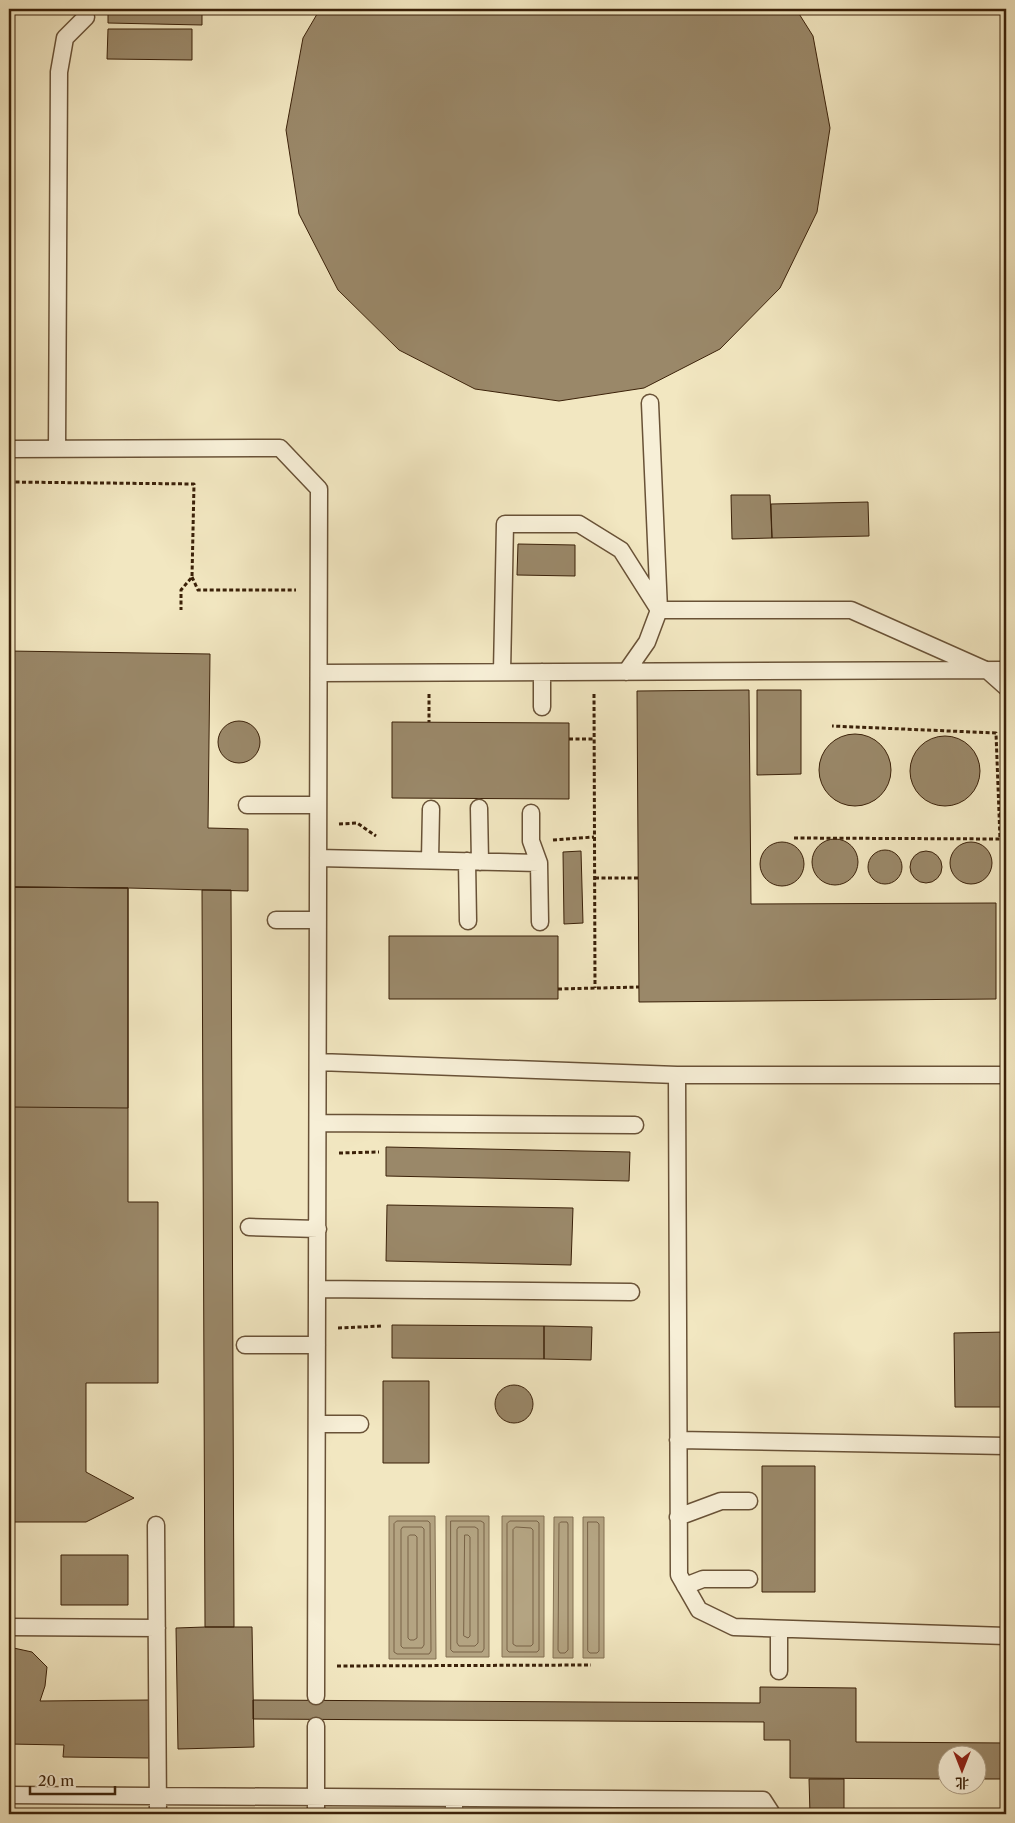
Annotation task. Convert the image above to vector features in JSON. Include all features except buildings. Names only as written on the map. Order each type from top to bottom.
[{"type":"lane","points":[[57,449],[59,72],[66,38],[86,17]]},
{"type":"lane","points":[[626,672],[647,642],[659,610],[650,403]]},
{"type":"lane","points":[[9,449],[280,448],[319,489],[316,1696]]},
{"type":"lane","points":[[502,672],[505,524],[579,524],[621,550],[659,610]]},
{"type":"lane","points":[[659,610],[851,610],[988,671],[1006,687]]},
{"type":"lane","points":[[319,673],[1006,670]]},
{"type":"lane","points":[[542,672],[542,707]]},
{"type":"lane","points":[[247,805],[318,805]]},
{"type":"lane","points":[[468,921],[479,808]]},
{"type":"lane","points":[[430,860],[431,809]]},
{"type":"lane","points":[[531,813],[531,841],[539,863],[540,922]]},
{"type":"lane","points":[[318,858],[539,863]]},
{"type":"lane","points":[[276,920],[318,920]]},
{"type":"lane","points":[[318,1062],[677,1075],[1006,1075]]},
{"type":"lane","points":[[677,1075],[678,1517],[679,1575],[684,1586],[699,1610],[734,1627],[1006,1636]]},
{"type":"lane","points":[[318,1123],[635,1125]]},
{"type":"lane","points":[[249,1227],[318,1229]]},
{"type":"lane","points":[[317,1289],[631,1292]]},
{"type":"lane","points":[[245,1345],[317,1345]]},
{"type":"lane","points":[[317,1424],[360,1424]]},
{"type":"lane","points":[[678,1440],[1006,1446]]},
{"type":"lane","points":[[678,1517],[721,1501],[748,1501]]},
{"type":"lane","points":[[156,1525],[158,1814]]},
{"type":"lane","points":[[684,1586],[704,1578],[748,1578]]},
{"type":"lane","points":[[9,1627],[157,1628]]},
{"type":"lane","points":[[779,1629],[779,1671]]},
{"type":"lane","points":[[316,1726],[316,1814]]},
{"type":"lane","points":[[9,1795],[764,1800],[772,1814]]},
{"type":"lane","points":[[454,1798],[454,1814]]},
{"type":"path","points":[[9,482],[194,484],[192,577],[198,590],[319,590]]},
{"type":"path","points":[[181,610],[181,590],[192,577]]},
{"type":"path","points":[[594,672],[595,988]]},
{"type":"path","points":[[794,838],[1000,839],[996,733],[832,726]]},
{"type":"path","points":[[568,738],[594,738]]},
{"type":"path","points":[[999,814],[1006,814]]},
{"type":"path","points":[[595,878],[638,878]]},
{"type":"path","points":[[558,989],[639,987]]},
{"type":"path","points":[[318,1153],[379,1152]]},
{"type":"path","points":[[317,1328],[382,1326]]},
{"type":"path","points":[[316,1666],[591,1665]]},
{"type":"water","points":[[389,1516],[435,1516],[436,1659],[389,1659]]},
{"type":"water","points":[[446,1516],[489,1516],[489,1657],[446,1657]]},
{"type":"water","points":[[502,1516],[544,1516],[544,1657],[502,1657]]},
{"type":"water","points":[[554,1517],[573,1517],[573,1658],[553,1658]]},
{"type":"water","points":[[583,1517],[604,1517],[604,1658],[583,1658]]}]
